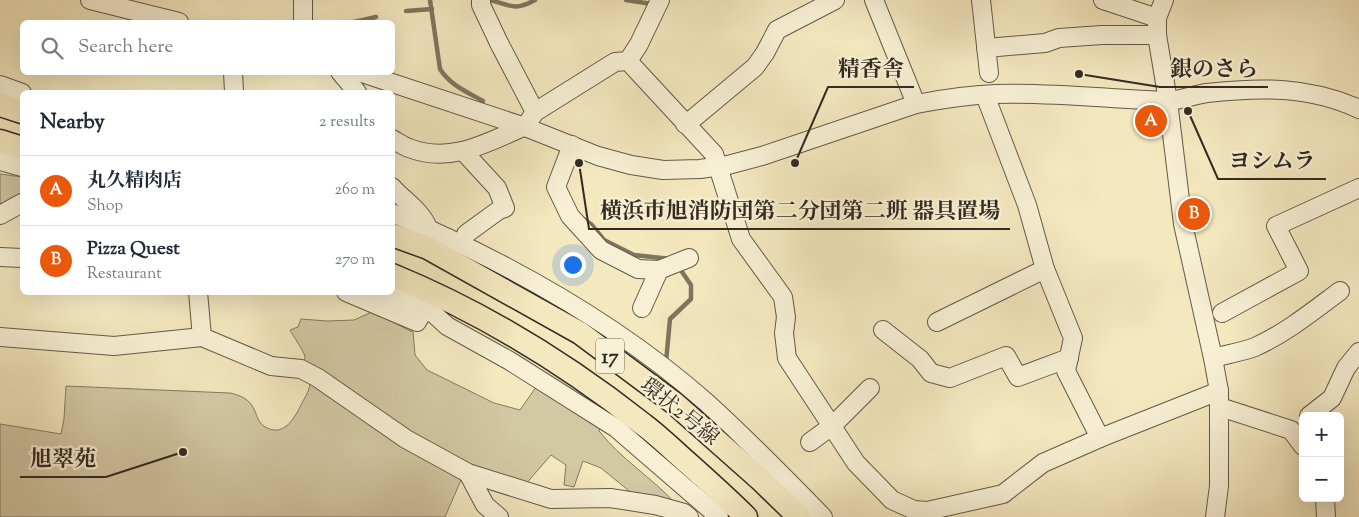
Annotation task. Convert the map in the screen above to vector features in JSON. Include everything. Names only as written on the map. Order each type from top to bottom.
[{"type":"main road","points":[[0,105],[20,111]]},
{"type":"main road","points":[[0,141],[20,147]]},
{"type":"main road","name":"環状2号線","points":[[395,236],[428,248],[580,333],[674,403],[762,481],[799,517]]},
{"type":"main road","name":"環状2号線","points":[[395,276],[428,301],[490,322],[597,389],[645,426],[746,517]]},
{"type":"street","points":[[90,0],[171,20]]},
{"type":"street","points":[[302,0],[303,20]]},
{"type":"street","points":[[481,0],[481,5],[499,44],[534,112]]},
{"type":"street","points":[[628,61],[639,44],[660,0]]},
{"type":"street","points":[[685,124],[755,67],[777,30],[835,0]]},
{"type":"street","points":[[874,0],[916,104]]},
{"type":"street","points":[[981,0],[989,73]]},
{"type":"street","points":[[1103,0],[1157,26]]},
{"type":"street","points":[[1164,0],[1157,26],[1183,224],[1214,317],[1213,358],[1219,399],[1219,486],[1215,517]]},
{"type":"street","points":[[986,48],[1045,43],[1058,38],[1102,35],[1157,26]]},
{"type":"street","points":[[395,141],[410,149],[441,155],[471,150],[524,127],[534,112],[615,62],[628,61]]},
{"type":"street","points":[[628,61],[714,154],[741,239],[782,297],[786,317],[784,333],[787,358],[856,463],[892,500],[919,514],[1003,494],[1043,463],[1100,438],[1219,399],[1297,425]]},
{"type":"street","points":[[233,75],[234,90]]},
{"type":"street","points":[[343,75],[356,90]]},
{"type":"street","points":[[369,75],[524,127],[598,156],[631,165],[662,170],[719,167],[762,156],[916,104],[940,99],[993,94],[1043,94],[1168,101],[1206,93],[1269,89],[1322,95],[1359,109]]},
{"type":"street","points":[[0,85],[20,92]]},
{"type":"street","points":[[985,96],[1026,205],[1045,269],[1073,338],[1066,371],[1100,438]]},
{"type":"street","points":[[572,146],[556,187],[570,216],[601,250],[638,269],[675,264],[642,308]]},
{"type":"street","points":[[463,151],[497,188],[506,208],[500,210],[466,234]]},
{"type":"street","points":[[0,160],[20,166]]},
{"type":"street","points":[[1214,317],[1299,271],[1276,226],[1359,188]]},
{"type":"street","points":[[395,191],[401,198],[418,210],[428,228]]},
{"type":"street","points":[[0,215],[20,204]]},
{"type":"street","points":[[395,213],[519,273],[620,336],[705,401],[755,448],[823,517]]},
{"type":"street","points":[[0,257],[20,258]]},
{"type":"street","points":[[937,322],[1045,269]]},
{"type":"street","points":[[1213,358],[1254,347],[1303,318],[1340,291]]},
{"type":"street","points":[[198,295],[202,337]]},
{"type":"street","points":[[353,295],[417,322],[428,301]]},
{"type":"street","points":[[395,295],[428,301]]},
{"type":"street","points":[[428,301],[434,314],[447,326],[510,361],[616,428],[719,517]]},
{"type":"street","points":[[883,330],[920,359],[931,373],[950,378],[1006,356],[1018,377],[1069,358]]},
{"type":"street","points":[[0,337],[114,346],[202,337],[271,366],[301,370],[318,378],[406,440],[468,473],[551,498],[610,498],[655,505],[684,513],[689,517]]},
{"type":"street","points":[[1314,412],[1332,398],[1346,368],[1359,352]]},
{"type":"street","points":[[810,442],[832,426],[870,388]]},
{"type":"street","points":[[468,473],[485,504],[499,517]]},
{"type":"street","points":[[1325,502],[1326,517]]},
{"type":"shaded area","points":[[0,174],[20,177],[20,193],[0,205]]},
{"type":"shaded area","points":[[372,312],[413,332],[415,355],[427,370],[494,403],[520,410],[539,383],[602,422],[599,431],[608,441],[675,503],[639,499],[601,468],[583,461],[574,487],[564,485],[566,465],[551,455],[517,494],[461,480],[445,517],[0,517],[0,424],[61,434],[66,386],[230,393],[247,400],[252,405],[259,420],[267,428],[280,430],[294,418],[307,395],[310,385],[304,367],[304,354],[290,330],[298,327],[301,319],[327,321],[354,320]]},
{"type":"waterway","points":[[430,0],[440,69],[454,84],[483,101]]},
{"type":"waterway","points":[[491,0],[508,6],[518,6],[535,0]]},
{"type":"waterway","points":[[626,0],[652,4]]},
{"type":"waterway","points":[[406,11],[432,9]]},
{"type":"waterway","points":[[363,20],[376,17]]},
{"type":"waterway","points":[[582,218],[591,224],[604,240],[634,255],[671,259]]},
{"type":"waterway","points":[[666,362],[670,319],[691,299],[691,285],[678,266]]},
{"type":"place","name":"銀のさら","points":[[1079,74]]},
{"type":"place","name":"ヨシムラ","points":[[1188,111]]},
{"type":"place","name":"丸久精肉店","points":[[1151,121]]},
{"type":"place","name":"横浜市旭消防団第二分団第二班 器具置場","points":[[579,163]]},
{"type":"place","name":"精香舎","points":[[795,163]]},
{"type":"place","name":"Pizza Quest","points":[[1194,214]]},
{"type":"place","name":"旭翠苑","points":[[183,452]]}]
